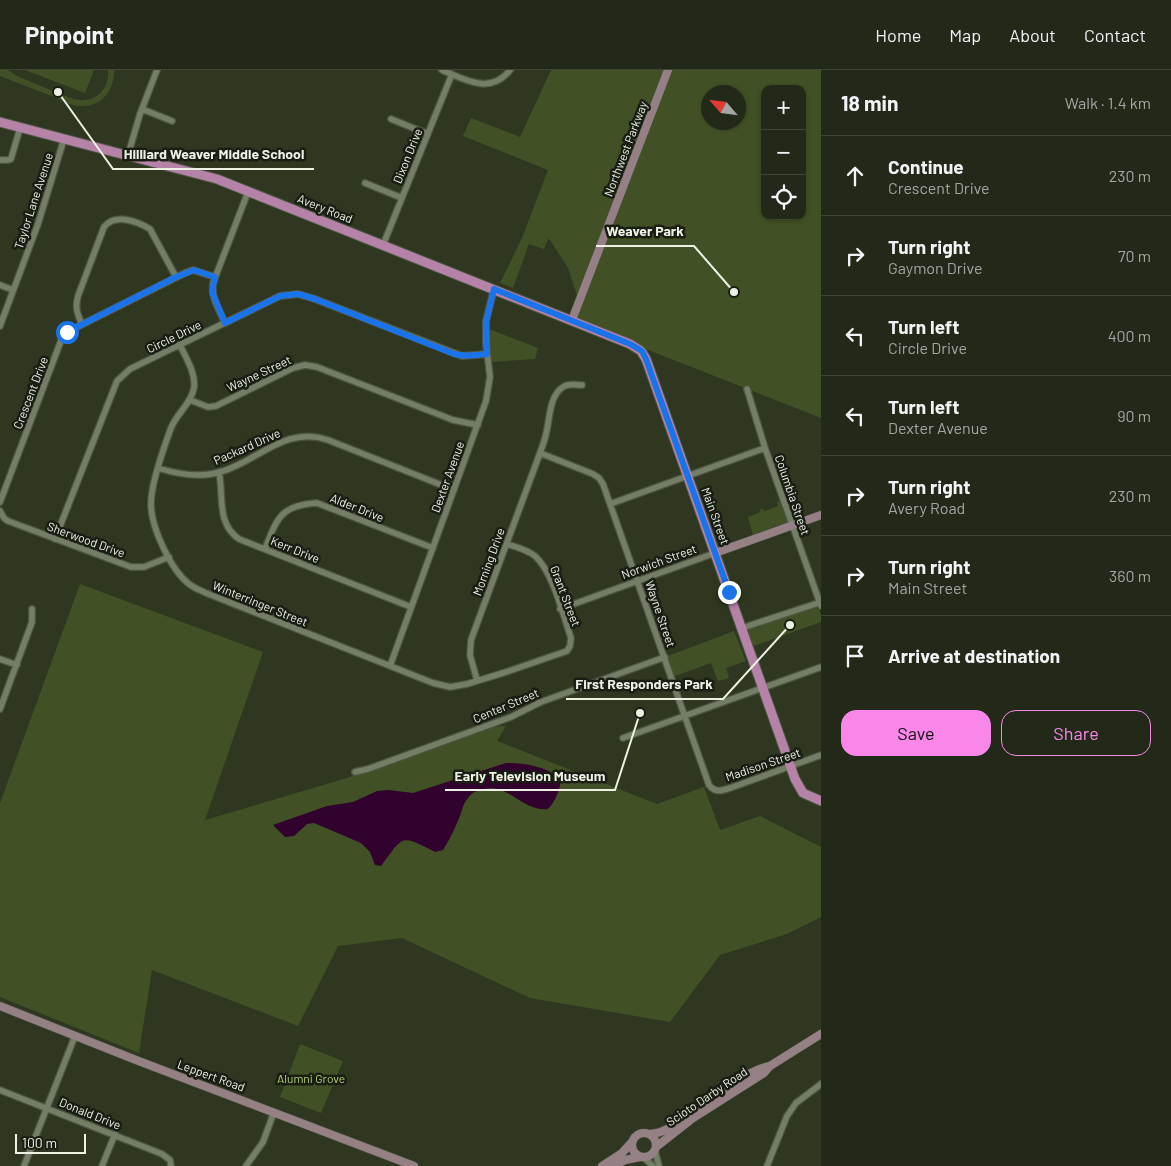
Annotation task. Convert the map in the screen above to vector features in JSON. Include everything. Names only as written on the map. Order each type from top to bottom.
[{"type":"main road","name":"Northwest Parkway","points":[[572,320],[668,70]]},
{"type":"main road","name":"Avery Road","points":[[0,122],[201,174],[633,345]]},
{"type":"main road","name":"Main Street","points":[[633,345],[642,351],[646,359],[795,779],[803,793],[821,801]]},
{"type":"main road","name":"Norwich Street","points":[[715,553],[821,515]]},
{"type":"main road","name":"Leppert Road","points":[[0,1006],[414,1166]]},
{"type":"main road","name":"Scioto Darby Road","points":[[656,1149],[693,1118],[821,1034]]},
{"type":"main road","name":"Scioto Darby Road","points":[[650,1134],[669,1129],[702,1104],[760,1067],[770,1066]]},
{"type":"main road","points":[[602,1166],[622,1153],[634,1138],[641,1133],[650,1134],[655,1139],[656,1149],[649,1156],[620,1162],[614,1166]]},
{"type":"main road","points":[[632,1142],[633,1150],[642,1157]]},
{"type":"street","points":[[128,155],[142,109],[157,70]]},
{"type":"street","points":[[442,70],[471,82],[486,84],[496,82],[510,70]]},
{"type":"street","name":"Dixon Drive","points":[[383,245],[452,74]]},
{"type":"street","points":[[142,109],[172,121]]},
{"type":"street","points":[[391,119],[428,134]]},
{"type":"street","points":[[0,160],[11,158],[20,128]]},
{"type":"street","name":"Taylor Lane Avenue","points":[[0,326],[38,224],[64,139]]},
{"type":"street","points":[[365,183],[402,198]]},
{"type":"street","points":[[225,323],[212,292],[215,277],[248,192]]},
{"type":"street","points":[[82,324],[77,314],[78,296],[104,227],[114,219],[144,225],[150,229],[176,277]]},
{"type":"street","name":"Crescent Drive","points":[[0,502],[62,338],[67,332],[176,277],[194,270],[215,277]]},
{"type":"street","points":[[0,285],[13,290]]},
{"type":"street","name":"Dexter Avenue","points":[[390,666],[486,401],[489,383],[486,322],[494,289]]},
{"type":"street","name":"Circle Drive","points":[[55,539],[116,381],[130,369],[280,296],[298,294],[315,299],[462,356],[487,354]]},
{"type":"street","name":"Winterringer Street","points":[[180,345],[192,370],[194,388],[190,400],[172,426],[152,490],[151,506],[155,526],[169,557],[177,572],[189,584],[206,593],[433,683],[450,687],[562,653],[570,646]]},
{"type":"street","name":"Wayne Street","points":[[190,400],[208,407],[216,406],[293,368],[305,365],[317,367],[453,420],[478,425]]},
{"type":"street","name":"Morning Drive","points":[[477,680],[470,655],[471,640],[546,436],[555,396],[570,384],[582,385]]},
{"type":"street","name":"Columbia Street","points":[[747,389],[765,448],[820,603]]},
{"type":"street","name":"Packard Drive","points":[[158,468],[196,476],[219,472],[282,441],[301,436],[320,437],[454,490]]},
{"type":"street","points":[[610,504],[765,448]]},
{"type":"street","name":"Wayne Street","points":[[540,453],[599,478],[712,789]]},
{"type":"street","name":"Kerr Drive","points":[[219,472],[224,523],[232,534],[239,539],[412,607]]},
{"type":"street","name":"Alder Drive","points":[[265,549],[275,523],[286,510],[302,504],[317,503],[433,548]]},
{"type":"street","name":"Sherwood Drive","points":[[0,512],[8,521],[131,567],[144,567],[169,557]]},
{"type":"street","name":"Grant Street","points":[[507,544],[527,551],[544,566],[571,638],[570,646]]},
{"type":"street","name":"Norwich Street","points":[[560,609],[715,553]]},
{"type":"street","points":[[742,628],[820,603]]},
{"type":"street","points":[[0,709],[32,622],[32,609]]},
{"type":"street","name":"Center Street","points":[[355,772],[504,720],[541,702],[665,657]]},
{"type":"street","points":[[0,659],[17,665]]},
{"type":"street","points":[[623,738],[821,667]]},
{"type":"street","name":"Madison Street","points":[[712,789],[719,791],[821,755]]},
{"type":"street","points":[[24,1166],[75,1036]]},
{"type":"street","points":[[767,1166],[787,1116],[796,1103],[821,1084]]},
{"type":"street","name":"Donald Drive","points":[[0,1090],[162,1154],[171,1163]]},
{"type":"street","points":[[246,1166],[262,1142],[274,1112]]},
{"type":"street","points":[[102,1166],[115,1134]]},
{"type":"street","points":[[656,1149],[659,1166]]},
{"type":"street","points":[[642,1157],[653,1166]]},
{"type":"green space","points":[[0,70],[8,70],[17,76],[80,100],[92,98],[102,92],[107,82],[108,70],[114,70],[114,77],[110,90],[101,100],[88,106],[77,106],[0,76]]},
{"type":"green space","points":[[25,70],[94,70],[85,93]]},
{"type":"green space","points":[[551,70],[821,70],[821,418],[572,320],[579,302],[568,268],[548,239],[544,249],[529,244],[513,288],[500,283],[522,238],[548,170],[463,136],[471,118],[520,137]]},
{"type":"green space","points":[[489,329],[538,348],[535,359],[491,362]]},
{"type":"green space","points":[[781,501],[788,521],[786,525],[780,527],[779,525],[753,535],[748,517],[759,513],[761,508],[765,511],[778,506],[777,502]]},
{"type":"green space","points":[[80,584],[263,652],[205,820],[347,778],[491,727],[506,726],[497,741],[657,804],[704,787],[720,830],[760,816],[821,847],[821,917],[787,934],[720,955],[670,1022],[530,998],[402,938],[338,946],[298,1026],[152,970],[139,1053],[0,997],[0,803]]},
{"type":"green space","points":[[817,605],[821,614],[821,622],[751,647],[747,632],[749,629]]},
{"type":"green space","points":[[734,631],[746,661],[726,668],[729,678],[718,681],[711,663],[672,677],[665,657]]},
{"type":"green space","name":"Alumni Grove","points":[[300,1044],[343,1061],[321,1113],[280,1097]]},
{"type":"shaded area","points":[[506,763],[535,766],[549,771],[561,779],[557,796],[551,806],[548,809],[539,809],[508,793],[493,788],[477,791],[471,794],[465,802],[443,850],[435,852],[415,842],[404,841],[394,848],[381,866],[375,865],[370,852],[361,843],[314,823],[307,824],[294,836],[285,837],[273,825],[327,806],[353,802],[377,791],[389,790],[413,793]]},
{"type":"place","name":"Hilliard Weaver Middle School","points":[[58,92]]},
{"type":"place","name":"Weaver Park","points":[[734,292]]},
{"type":"place","name":"First Responders Park","points":[[790,625]]},
{"type":"place","name":"Early Television Museum","points":[[640,713]]},
{"type":"route","points":[[67,332],[176,277],[194,270],[215,277],[212,283],[212,292],[214,301],[225,323],[280,296],[298,294],[454,354],[470,356],[487,354],[486,322],[494,289],[630,344],[642,351],[729,592]]}]
